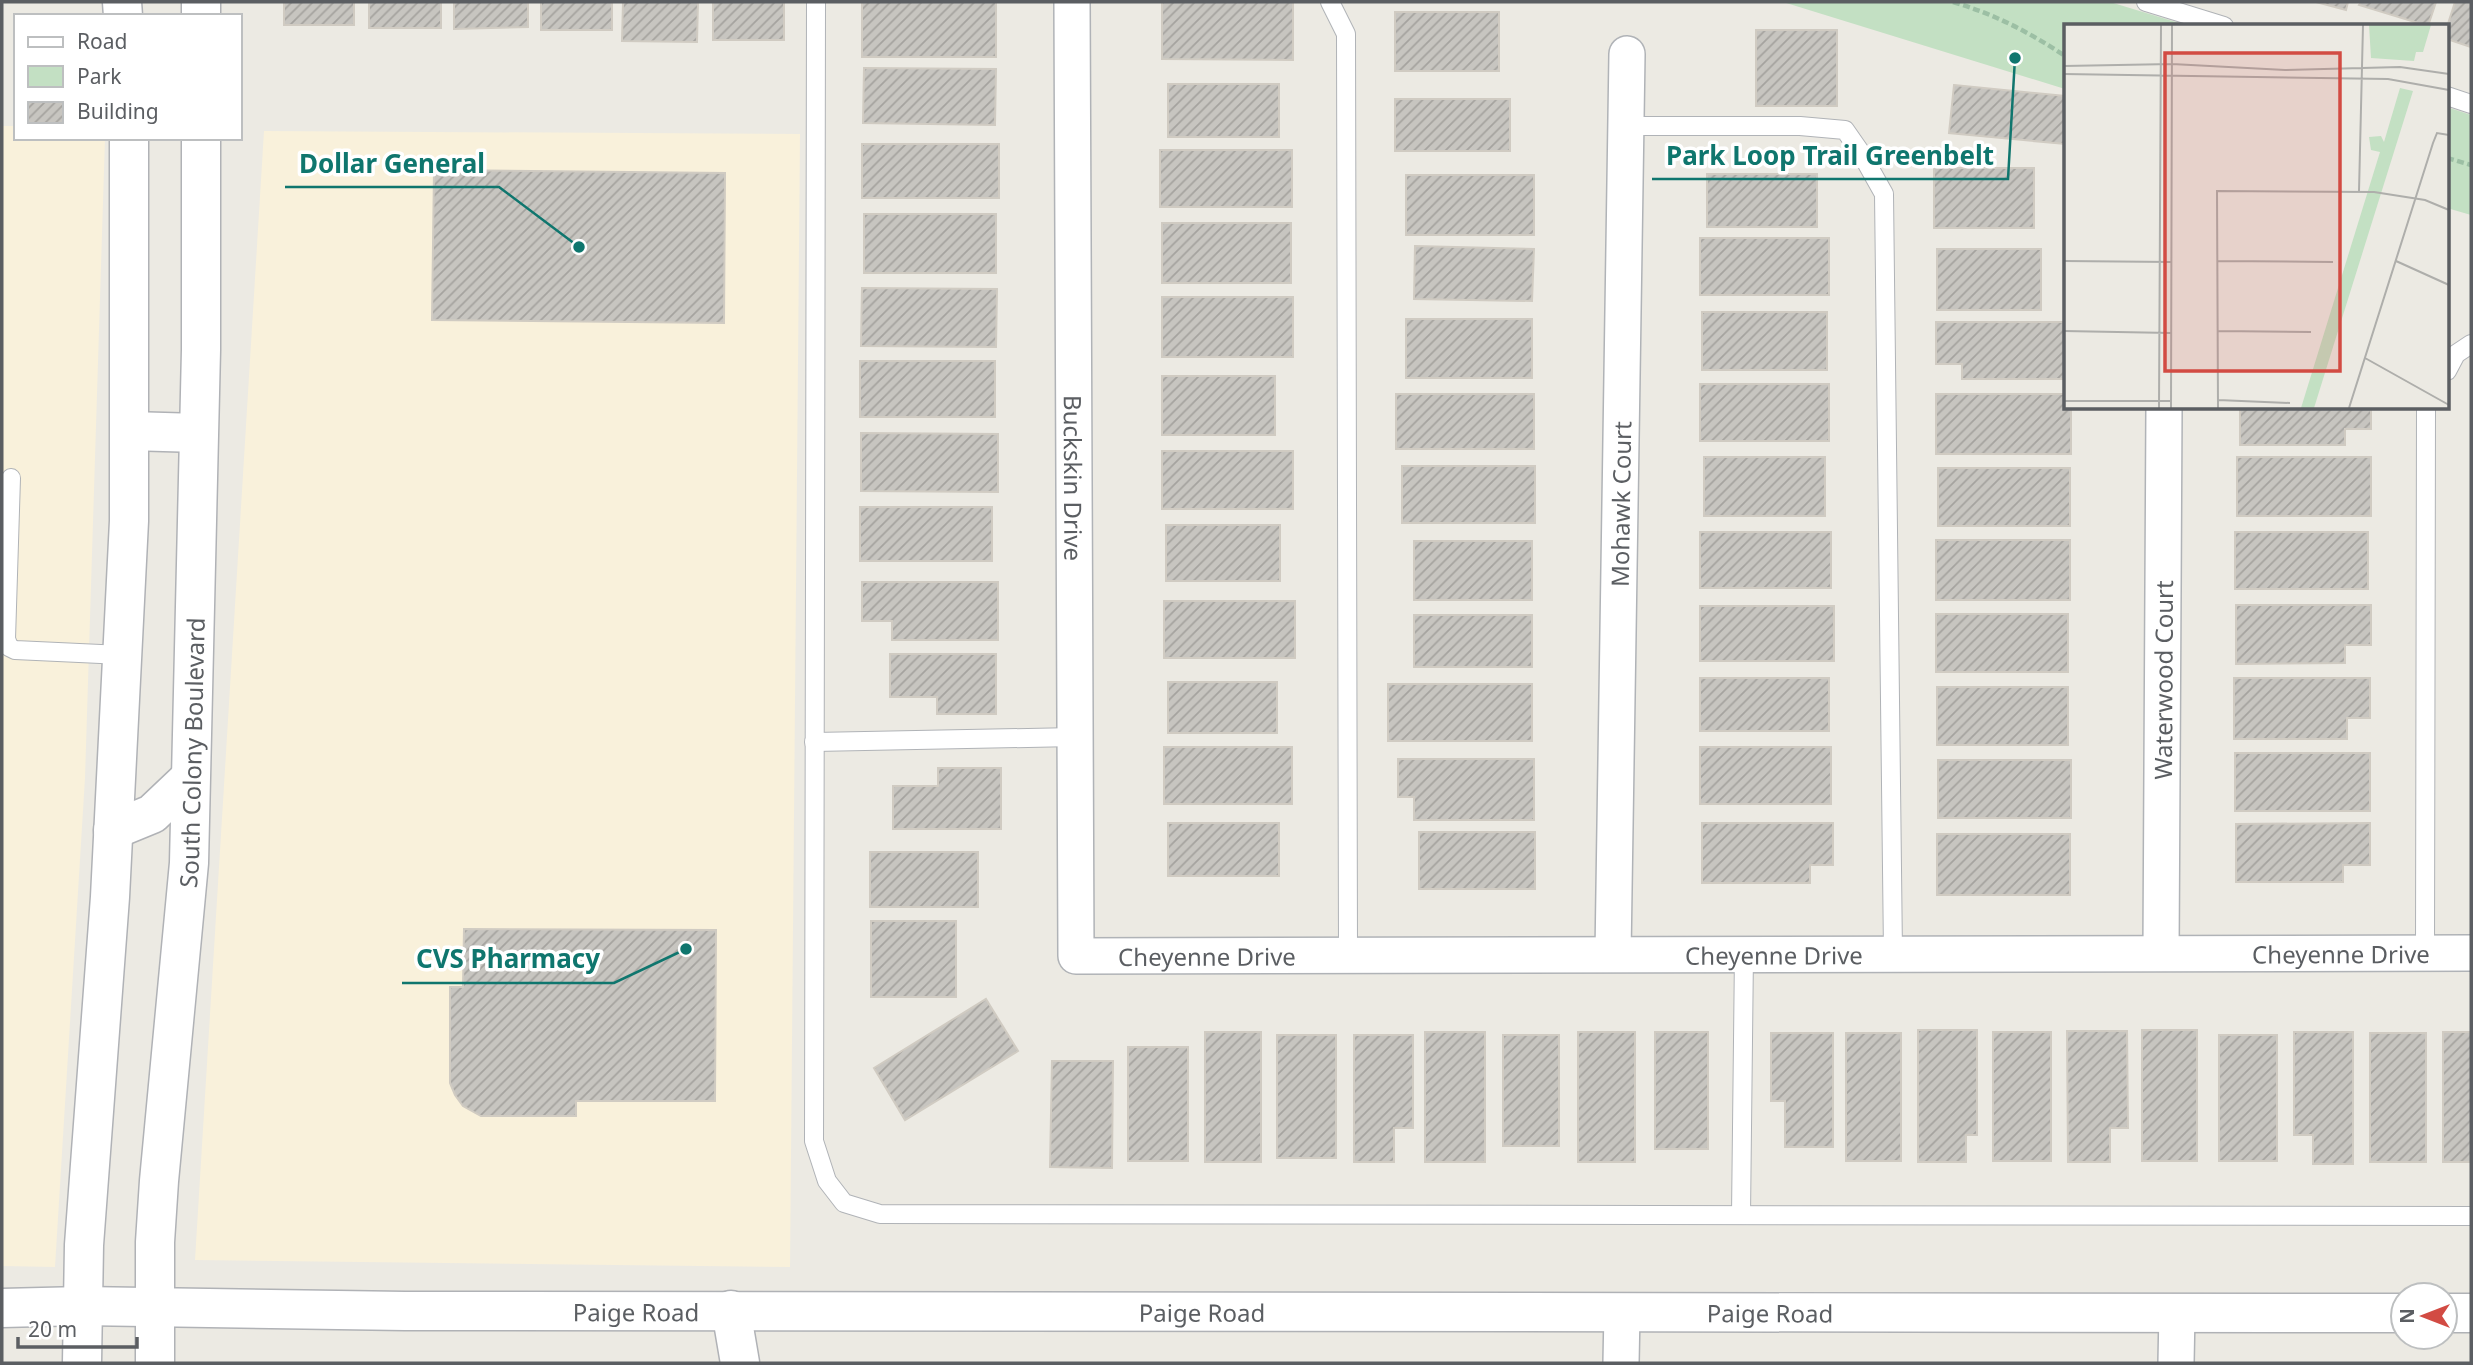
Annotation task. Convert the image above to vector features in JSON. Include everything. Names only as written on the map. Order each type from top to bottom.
[{"type":"main road","points":[[82,1363],[84,1245],[113,831],[129,521],[129,140]]},
{"type":"main road","name":"South Colony Boulevard","points":[[155,1363],[155,1242],[189,863],[201,350],[201,140]]},
{"type":"main road","points":[[130,431],[198,433]]},
{"type":"main road","points":[[113,831],[152,814],[190,778]]},
{"type":"main road","name":"Paige Road","points":[[2,1308],[82,1306],[405,1311],[2389,1313]]},
{"type":"main road","points":[[731,1310],[740,1363]]},
{"type":"street","name":"Buckskin Drive","points":[[1072,2],[1076,956]]},
{"type":"street","name":"Mohawk Court","points":[[1614,954],[1627,54]]},
{"type":"street","name":"Waterwood Court","points":[[2161,953],[2164,410]]},
{"type":"street","name":"Cheyenne Drive","points":[[1076,956],[2471,953]]},
{"type":"street","points":[[1621,1363],[1622,1312]]},
{"type":"street","points":[[2176,1363],[2177,1312]]},
{"type":"lane","points":[[816,2],[814,1141],[827,1181],[844,1203],[880,1213],[2471,1216]]},
{"type":"lane","points":[[1330,2],[1346,34],[1348,955]]},
{"type":"lane","points":[[2146,2],[2218,24]]},
{"type":"lane","points":[[2448,96],[2471,104]]},
{"type":"lane","points":[[1626,126],[1800,126],[1845,130],[1884,194],[1893,954]]},
{"type":"lane","points":[[2448,369],[2456,354],[2471,344]]},
{"type":"lane","points":[[2425,953],[2426,410]]},
{"type":"lane","points":[[11,478],[6,639],[9,647],[15,650],[122,655]]},
{"type":"lane","points":[[814,741],[1075,737]]},
{"type":"lane","points":[[1741,1215],[1744,954]]},
{"type":"path","points":[[1953,2],[1989,13],[2033,35],[2064,55]]},
{"type":"path","points":[[2448,158],[2471,165]]},
{"type":"shaded area","points":[[2,126],[14,126],[14,140],[105,140],[85,778],[55,1267],[2,1266]]},
{"type":"shaded area","points":[[264,131],[800,134],[790,1267],[195,1260]]},
{"type":"green space","points":[[1783,2],[2110,2],[2182,24],[2064,24],[2064,89]]},
{"type":"green space","points":[[2448,107],[2471,115],[2471,215],[2448,208]]},
{"type":"building","points":[[284,2],[354,2],[354,25],[284,25]]},
{"type":"building","points":[[369,2],[441,2],[441,28],[369,28]]},
{"type":"building","points":[[454,2],[528,2],[528,27],[454,29]]},
{"type":"building","points":[[541,2],[612,2],[612,30],[541,30]]},
{"type":"building","points":[[623,2],[698,2],[697,42],[622,41]]},
{"type":"building","points":[[713,2],[784,2],[784,40],[713,40]]},
{"type":"building","points":[[862,2],[996,2],[996,57],[862,57]]},
{"type":"building","points":[[1162,2],[1293,2],[1293,60],[1162,59]]},
{"type":"building","points":[[2316,2],[2348,2],[2346,10]]},
{"type":"building","points":[[2361,2],[2436,2],[2429,24],[2359,5]]},
{"type":"building","points":[[2455,2],[2471,2],[2471,47],[2448,39],[2448,24]]},
{"type":"building","points":[[1395,12],[1499,12],[1499,71],[1395,71]]},
{"type":"building","points":[[1756,30],[1837,30],[1837,106],[1756,106]]},
{"type":"building","points":[[864,68],[996,69],[995,125],[863,123]]},
{"type":"building","points":[[1168,84],[1279,84],[1279,137],[1168,137]]},
{"type":"building","points":[[1954,85],[2064,96],[2064,144],[1949,133]]},
{"type":"building","points":[[1395,99],[1510,99],[1510,151],[1395,151]]},
{"type":"building","points":[[862,144],[999,144],[999,198],[862,198]]},
{"type":"building","points":[[1160,150],[1292,150],[1292,207],[1160,207]]},
{"type":"building","points":[[1934,168],[2034,168],[2034,228],[1934,228]]},
{"type":"building","points":[[434,170],[725,173],[724,323],[432,320]]},
{"type":"building","points":[[1707,174],[1817,174],[1817,227],[1707,227]]},
{"type":"building","points":[[1406,175],[1534,175],[1534,235],[1406,235]]},
{"type":"building","points":[[864,214],[996,214],[996,273],[864,273]]},
{"type":"building","points":[[1162,223],[1291,223],[1291,283],[1162,283]]},
{"type":"building","points":[[1700,238],[1829,238],[1829,295],[1700,295]]},
{"type":"building","points":[[1415,246],[1534,249],[1532,301],[1414,299]]},
{"type":"building","points":[[1937,249],[2041,249],[2041,310],[1937,310]]},
{"type":"building","points":[[862,288],[997,289],[996,347],[861,346]]},
{"type":"building","points":[[1162,297],[1293,297],[1293,357],[1162,357]]},
{"type":"building","points":[[1702,312],[1827,312],[1827,370],[1702,370]]},
{"type":"building","points":[[1406,319],[1532,319],[1532,378],[1406,378]]},
{"type":"building","points":[[1936,322],[2064,322],[2064,379],[1962,379],[1962,364],[1936,364]]},
{"type":"building","points":[[860,361],[995,361],[995,417],[860,417]]},
{"type":"building","points":[[1162,376],[1275,376],[1275,435],[1162,435]]},
{"type":"building","points":[[1700,384],[1829,384],[1829,441],[1700,441]]},
{"type":"building","points":[[1396,394],[1534,394],[1534,449],[1396,449]]},
{"type":"building","points":[[1936,394],[2064,394],[2064,410],[2071,410],[2071,454],[1936,454]]},
{"type":"building","points":[[2240,410],[2371,410],[2371,429],[2345,429],[2345,445],[2240,445]]},
{"type":"building","points":[[861,433],[998,434],[998,492],[861,491]]},
{"type":"building","points":[[1162,451],[1293,451],[1293,509],[1162,509]]},
{"type":"building","points":[[1704,457],[1825,457],[1825,516],[1704,516]]},
{"type":"building","points":[[2237,457],[2371,457],[2371,516],[2237,516]]},
{"type":"building","points":[[1402,466],[1535,466],[1535,523],[1402,523]]},
{"type":"building","points":[[1938,468],[2070,468],[2070,526],[1938,526]]},
{"type":"building","points":[[860,507],[992,507],[992,561],[860,561]]},
{"type":"building","points":[[1166,525],[1280,525],[1280,581],[1166,581]]},
{"type":"building","points":[[1700,532],[1831,532],[1831,588],[1700,588]]},
{"type":"building","points":[[2235,532],[2368,532],[2368,589],[2235,589]]},
{"type":"building","points":[[1936,540],[2070,540],[2070,600],[1936,600]]},
{"type":"building","points":[[1414,541],[1532,541],[1532,600],[1414,600]]},
{"type":"building","points":[[862,582],[998,582],[998,640],[892,640],[892,621],[862,621]]},
{"type":"building","points":[[1164,601],[1295,601],[1295,658],[1164,658]]},
{"type":"building","points":[[2236,605],[2371,605],[2371,645],[2345,645],[2345,663],[2236,664]]},
{"type":"building","points":[[1700,606],[1834,606],[1834,661],[1700,661]]},
{"type":"building","points":[[1936,614],[2068,614],[2068,672],[1936,672]]},
{"type":"building","points":[[1414,615],[1532,615],[1532,667],[1414,667]]},
{"type":"building","points":[[890,654],[996,654],[996,714],[937,714],[937,697],[890,697]]},
{"type":"building","points":[[1700,678],[1829,678],[1829,731],[1700,731]]},
{"type":"building","points":[[2234,678],[2370,678],[2370,718],[2347,718],[2347,739],[2234,739]]},
{"type":"building","points":[[1168,682],[1277,682],[1277,733],[1168,733]]},
{"type":"building","points":[[1388,684],[1532,684],[1532,741],[1388,741]]},
{"type":"building","points":[[1937,687],[2068,687],[2068,745],[1937,745]]},
{"type":"building","points":[[1164,747],[1292,747],[1292,804],[1164,804]]},
{"type":"building","points":[[1700,747],[1831,747],[1831,804],[1700,804]]},
{"type":"building","points":[[2235,753],[2370,753],[2370,811],[2235,811]]},
{"type":"building","points":[[1398,759],[1534,759],[1534,820],[1414,820],[1414,797],[1398,797]]},
{"type":"building","points":[[1938,760],[2071,760],[2071,818],[1938,818]]},
{"type":"building","points":[[938,768],[1001,768],[1001,829],[893,829],[893,786],[938,786]]},
{"type":"building","points":[[1168,823],[1279,823],[1279,876],[1168,876]]},
{"type":"building","points":[[1702,823],[1833,823],[1833,865],[1810,865],[1810,883],[1702,883]]},
{"type":"building","points":[[2370,823],[2370,865],[2343,865],[2343,882],[2236,882],[2236,824]]},
{"type":"building","points":[[1419,832],[1535,832],[1535,889],[1419,889]]},
{"type":"building","points":[[1937,834],[2070,834],[2070,895],[1937,895]]},
{"type":"building","points":[[870,852],[978,852],[978,907],[870,907]]},
{"type":"building","points":[[871,921],[956,921],[956,997],[871,997]]},
{"type":"building","points":[[464,929],[716,930],[715,1101],[576,1101],[576,1116],[481,1116],[463,1106],[450,1083],[450,987],[463,987]]},
{"type":"building","points":[[986,999],[1018,1051],[905,1120],[874,1068]]},
{"type":"building","points":[[1918,1030],[1977,1030],[1977,1135],[1966,1135],[1966,1162],[1918,1162]]},
{"type":"building","points":[[2142,1030],[2197,1030],[2197,1161],[2142,1161]]},
{"type":"building","points":[[2067,1031],[2127,1031],[2128,1128],[2110,1128],[2110,1162],[2068,1162]]},
{"type":"building","points":[[1205,1032],[1261,1032],[1261,1162],[1205,1162]]},
{"type":"building","points":[[1425,1032],[1485,1032],[1485,1162],[1425,1162]]},
{"type":"building","points":[[1578,1032],[1635,1032],[1635,1162],[1578,1162]]},
{"type":"building","points":[[1655,1032],[1708,1032],[1708,1149],[1655,1149]]},
{"type":"building","points":[[1993,1032],[2051,1032],[2051,1161],[1993,1161]]},
{"type":"building","points":[[2294,1032],[2353,1032],[2353,1164],[2313,1164],[2313,1135],[2294,1135]]},
{"type":"building","points":[[2443,1032],[2471,1032],[2471,1162],[2443,1162]]},
{"type":"building","points":[[1771,1033],[1833,1033],[1833,1147],[1785,1147],[1785,1101],[1771,1101]]},
{"type":"building","points":[[1846,1033],[1901,1033],[1901,1161],[1846,1161]]},
{"type":"building","points":[[2370,1033],[2426,1033],[2426,1162],[2370,1162]]},
{"type":"building","points":[[1277,1035],[1336,1035],[1336,1158],[1277,1158]]},
{"type":"building","points":[[1354,1035],[1413,1035],[1413,1128],[1394,1128],[1394,1162],[1354,1162]]},
{"type":"building","points":[[1503,1035],[1559,1035],[1559,1146],[1503,1146]]},
{"type":"building","points":[[2219,1035],[2277,1035],[2277,1161],[2219,1161]]},
{"type":"building","points":[[1128,1047],[1188,1047],[1188,1161],[1128,1161]]},
{"type":"building","points":[[1052,1061],[1113,1061],[1112,1168],[1050,1167]]},
{"type":"place","name":"Park Loop Trail Greenbelt","points":[[2015,58]]},
{"type":"place","name":"Dollar General","points":[[579,247]]},
{"type":"place","name":"CVS Pharmacy","points":[[686,949]]}]
